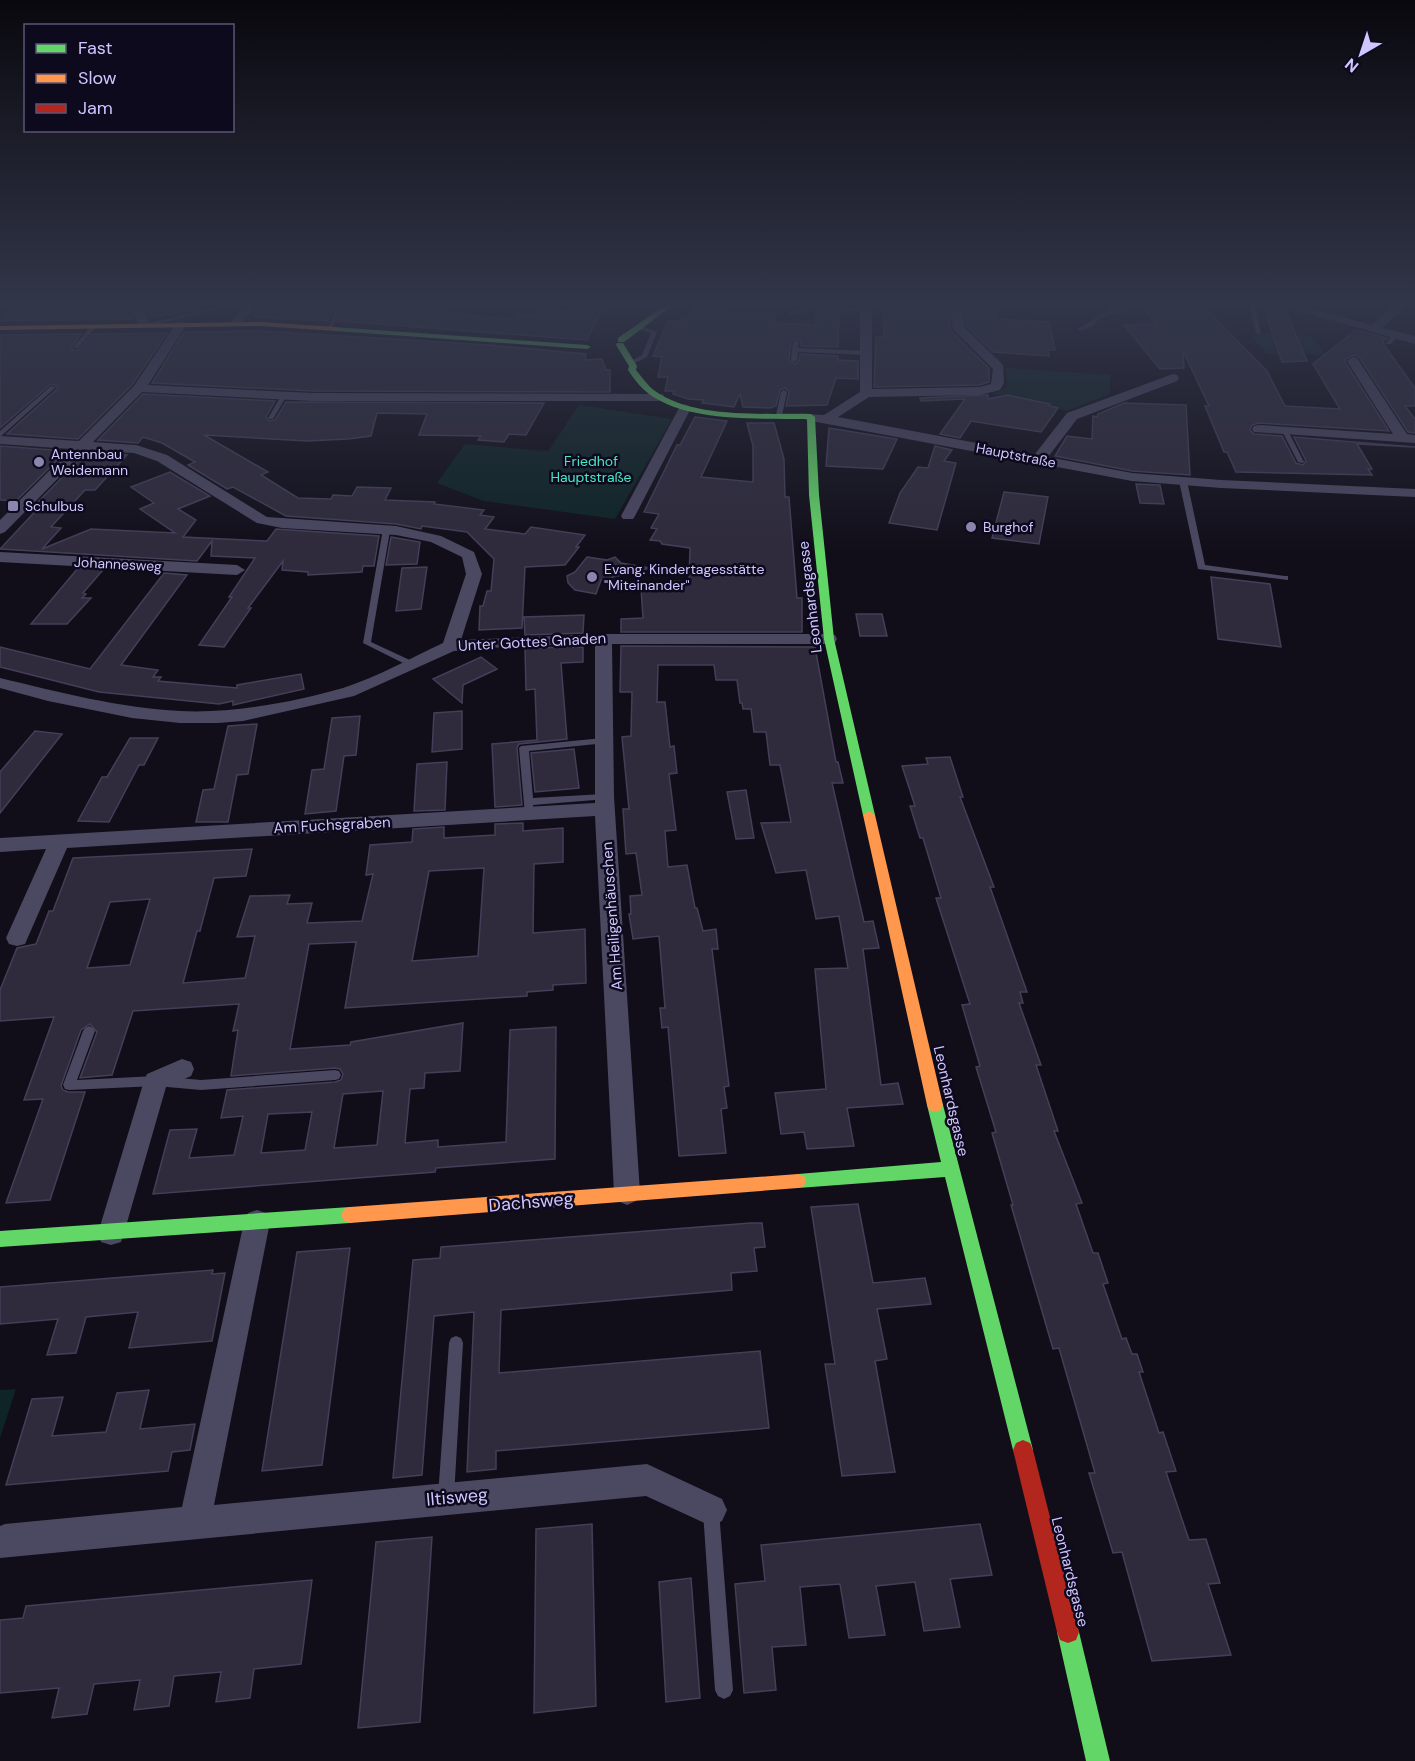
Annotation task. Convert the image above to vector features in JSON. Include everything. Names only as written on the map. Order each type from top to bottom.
[{"type":"street","points":[[0,529],[139,388]]},
{"type":"street","points":[[142,388],[283,397],[658,397]]},
{"type":"street","name":"Hauptstraße","points":[[648,388],[658,397],[685,408],[827,419],[1116,474],[1183,481],[1212,480],[1415,493]]},
{"type":"street","points":[[866,388],[866,393]]},
{"type":"street","points":[[827,419],[866,393],[980,391],[991,388]]},
{"type":"street","points":[[1039,459],[1072,416],[1146,388]]},
{"type":"street","points":[[1373,388],[1409,438]]},
{"type":"street","points":[[628,516],[685,408]]},
{"type":"street","points":[[773,414],[810,441]]},
{"type":"street","name":"Leonhardsgasse","points":[[811,417],[810,441],[829,639],[950,1169],[1083,1690],[1098,1761]]},
{"type":"street","points":[[1259,429],[1409,438]]},
{"type":"street","points":[[0,440],[124,446],[148,452],[262,520],[386,531],[447,542],[469,555],[474,574],[451,646]]},
{"type":"street","name":"Johannesweg","points":[[0,557],[237,570]]},
{"type":"street","name":"Unter Gottes Gnaden","points":[[0,683],[59,698],[132,712],[180,717],[218,717],[243,715],[348,692],[451,646],[516,641],[603,639],[829,639]]},
{"type":"street","name":"Am Heiligenhäuschen","points":[[603,639],[604,803],[627,1193]]},
{"type":"street","name":"Am Fuchsgraben","points":[[0,845],[604,803]]},
{"type":"street","points":[[17,938],[58,842]]},
{"type":"street","points":[[111,1233],[156,1081],[182,1069]]},
{"type":"street","name":"Dachsweg","points":[[0,1239],[475,1207],[627,1193],[950,1169]]},
{"type":"street","points":[[195,1522],[257,1222]]},
{"type":"street","name":"Iltisweg","points":[[0,1542],[647,1479],[711,1510]]},
{"type":"lane","points":[[0,435],[52,388]]},
{"type":"lane","points":[[773,414],[784,392]]},
{"type":"lane","points":[[271,418],[283,397]]},
{"type":"lane","points":[[1286,430],[1301,462]]},
{"type":"lane","points":[[1183,481],[1200,567],[1285,578]]},
{"type":"lane","points":[[386,531],[367,643],[411,664]]},
{"type":"lane","points":[[528,808],[524,748],[603,741]]},
{"type":"lane","points":[[89,1031],[69,1085],[156,1081],[201,1085],[335,1075]]},
{"type":"lane","points":[[446,1498],[456,1343]]},
{"type":"lane","points":[[711,1510],[724,1690]]},
{"type":"green space","points":[[1005,388],[1110,388],[1110,394],[1067,411],[1050,406],[1051,404],[1006,394],[991,395]]},
{"type":"green space","name":"Friedhof Hauptstraße","points":[[579,405],[672,419],[615,519],[484,501],[437,483],[465,444],[548,451]]},
{"type":"green space","points":[[16,1389],[0,1438],[0,1390]]},
{"type":"building","points":[[0,388],[46,388],[0,428]]},
{"type":"building","points":[[129,388],[78,439],[7,434],[57,389]]},
{"type":"building","points":[[256,388],[610,388],[610,392],[313,391]]},
{"type":"building","points":[[666,388],[785,388],[780,390],[776,406],[770,408],[743,407],[740,394],[734,407],[702,403],[704,400],[688,399],[673,394],[674,391],[665,391]]},
{"type":"building","points":[[785,388],[833,388],[827,405],[786,406],[789,392]]},
{"type":"building","points":[[1201,388],[1276,388],[1285,406],[1340,409],[1328,388],[1362,388],[1389,431],[1259,423],[1252,425],[1250,430],[1254,434],[1282,436],[1296,463],[1303,465],[1306,461],[1294,437],[1415,447],[1357,444],[1372,469],[1368,469],[1372,475],[1236,472],[1227,452],[1224,452],[1205,406],[1209,406]]},
{"type":"building","points":[[1379,388],[1415,388],[1415,406],[1405,406],[1415,419],[1415,433],[1408,432]]},
{"type":"building","points":[[143,394],[275,401],[266,417],[269,421],[275,420],[286,402],[544,403],[526,435],[509,434],[504,442],[478,440],[481,436],[419,435],[427,414],[377,413],[371,436],[348,439],[307,441],[204,435],[268,472],[261,475],[298,498],[331,499],[333,495],[352,496],[357,487],[391,488],[385,500],[435,502],[434,504],[484,510],[480,515],[494,517],[485,529],[525,534],[531,527],[585,535],[565,565],[525,567],[522,628],[479,630],[480,606],[483,606],[487,591],[491,591],[494,559],[467,532],[422,526],[421,529],[396,524],[286,516],[233,487],[227,489],[188,465],[195,462],[162,443],[143,437],[138,443],[98,440]]},
{"type":"building","points":[[988,395],[988,399],[1007,395],[1050,404],[1049,406],[1058,408],[1041,432],[971,421],[960,438],[940,434],[965,399],[921,401],[920,398]]},
{"type":"building","points":[[1124,403],[1186,405],[1190,475],[1132,471],[1055,456],[1067,436],[1092,439],[1093,416],[1097,417],[1098,414]]},
{"type":"building","points":[[695,417],[727,421],[701,477],[753,482],[753,446],[747,423],[774,423],[784,459],[785,497],[789,497],[797,598],[802,598],[802,632],[621,632],[621,619],[643,618],[641,588],[676,588],[673,581],[689,582],[690,548],[650,540],[657,529],[651,528],[659,514],[644,512],[677,445],[680,445]]},
{"type":"building","points":[[829,428],[897,439],[883,469],[826,466]]},
{"type":"building","points":[[0,446],[66,451],[16,501],[0,500]]},
{"type":"building","points":[[935,446],[952,450],[944,461],[956,463],[937,530],[889,523],[900,493],[918,467],[928,468]]},
{"type":"building","points":[[87,452],[127,455],[95,490],[85,490],[51,527],[61,528],[42,549],[91,529],[175,533],[140,509],[154,503],[131,487],[170,472],[210,496],[178,509],[196,520],[183,537],[267,541],[276,529],[379,536],[374,566],[363,566],[362,572],[308,575],[308,572],[282,570],[283,561],[248,608],[251,608],[224,647],[199,645],[255,558],[211,556],[212,541],[197,561],[0,549],[44,502],[38,502]]},
{"type":"building","points":[[1136,484],[1160,485],[1164,504],[1140,503]]},
{"type":"building","points":[[1004,492],[1048,497],[1039,544],[992,538]]},
{"type":"building","points":[[391,537],[420,542],[417,564],[386,565]]},
{"type":"building","name":"Evang. Kindertagesstätte \"Miteinander\"","points":[[587,557],[607,560],[615,557],[621,563],[650,568],[601,580],[596,594],[575,590],[568,583],[567,576],[575,572]]},
{"type":"building","points":[[427,567],[421,609],[396,611],[402,568]]},
{"type":"building","points":[[78,568],[103,570],[83,593],[86,594],[82,598],[91,598],[67,624],[31,624]]},
{"type":"building","points":[[164,573],[187,575],[121,665],[158,670],[153,677],[161,677],[158,681],[237,688],[237,685],[301,674],[304,689],[233,705],[233,701],[219,704],[99,692],[0,667],[0,647],[90,669]]},
{"type":"building","points":[[1211,577],[1270,584],[1281,647],[1218,639]]},
{"type":"building","points":[[856,614],[882,614],[887,636],[860,636]]},
{"type":"building","points":[[584,615],[583,633],[525,635],[524,617]]},
{"type":"building","points":[[621,646],[815,647],[836,762],[838,762],[843,783],[832,783],[864,922],[873,921],[879,948],[863,949],[881,1085],[898,1083],[903,1104],[847,1108],[854,1146],[807,1149],[804,1132],[781,1134],[775,1093],[826,1089],[815,969],[848,968],[839,916],[816,919],[806,870],[776,873],[761,823],[791,822],[780,765],[770,765],[766,732],[754,732],[751,709],[743,709],[740,703],[737,680],[716,680],[714,665],[658,665],[657,702],[665,702],[670,747],[674,746],[677,773],[669,774],[676,830],[665,831],[668,867],[687,865],[695,908],[697,908],[703,931],[716,929],[718,949],[712,949],[729,1086],[724,1087],[727,1108],[721,1109],[726,1153],[679,1156],[668,1027],[662,1028],[660,1008],[665,1008],[659,936],[633,939],[629,914],[631,914],[630,896],[642,895],[636,853],[626,854],[623,809],[629,809],[622,737],[631,736],[632,692],[620,692]]},
{"type":"building","points":[[583,647],[583,662],[561,663],[567,739],[519,744],[517,748],[522,805],[495,807],[492,744],[537,740],[535,689],[526,690],[525,648]]},
{"type":"building","points":[[481,657],[497,669],[463,685],[462,703],[433,679]]},
{"type":"building","points":[[462,711],[462,749],[432,752],[434,713]]},
{"type":"building","points":[[360,716],[356,755],[344,756],[336,811],[305,814],[312,770],[324,769],[332,718]]},
{"type":"building","points":[[257,724],[248,774],[237,775],[228,822],[196,822],[203,790],[214,789],[228,726]]},
{"type":"building","points":[[35,731],[62,734],[0,813],[0,772]]},
{"type":"building","points":[[130,738],[158,738],[144,765],[139,765],[109,822],[78,821],[102,777],[107,777]]},
{"type":"building","points":[[574,749],[579,788],[535,792],[531,753]]},
{"type":"building","points":[[950,757],[963,797],[960,797],[994,887],[990,887],[1027,992],[1020,992],[1023,1003],[1019,1003],[1041,1065],[1036,1065],[1058,1131],[1054,1131],[1082,1203],[1076,1204],[1093,1253],[1098,1253],[1108,1283],[1103,1284],[1122,1339],[1126,1338],[1132,1354],[1137,1354],[1143,1372],[1139,1372],[1159,1433],[1163,1432],[1176,1471],[1166,1472],[1189,1540],[1206,1539],[1220,1583],[1208,1584],[1231,1655],[1152,1661],[1122,1552],[1113,1553],[1089,1473],[1095,1473],[1059,1348],[1053,1349],[1011,1205],[1013,1205],[992,1133],[996,1132],[976,1067],[980,1066],[962,1005],[970,1004],[936,898],[941,898],[923,838],[920,838],[910,806],[915,806],[902,766],[928,764],[926,758]]},
{"type":"building","points":[[447,762],[445,810],[414,811],[417,764]]},
{"type":"building","points":[[746,790],[754,838],[736,839],[727,792]]},
{"type":"building","points":[[523,823],[523,831],[563,828],[563,862],[534,864],[533,933],[585,929],[586,983],[553,985],[553,990],[527,992],[527,996],[345,1008],[356,942],[309,944],[290,1049],[350,1045],[351,1042],[463,1023],[460,1071],[425,1073],[424,1088],[410,1089],[405,1143],[438,1140],[438,1147],[506,1142],[510,1030],[556,1027],[555,1159],[436,1168],[435,1172],[153,1194],[170,1130],[197,1129],[189,1158],[234,1155],[243,1116],[221,1118],[227,1090],[335,1082],[341,1080],[343,1074],[340,1069],[335,1068],[231,1076],[238,1030],[233,1031],[239,1004],[133,1011],[112,1075],[80,1078],[97,1032],[90,1024],[81,1030],[61,1086],[68,1092],[85,1092],[50,1200],[6,1203],[43,1099],[24,1100],[54,1017],[0,1021],[0,990],[17,948],[36,944],[49,911],[53,911],[73,858],[252,849],[246,876],[214,878],[183,983],[245,978],[255,936],[237,937],[250,896],[290,895],[287,904],[312,903],[307,923],[362,921],[373,874],[366,875],[370,845],[412,842],[413,829],[444,827],[444,838],[495,835],[495,824]],"holes":[[[484,868],[478,956],[412,961],[429,871]],[[150,899],[130,965],[87,968],[110,902]],[[383,1091],[377,1145],[334,1148],[343,1094]],[[312,1112],[305,1150],[261,1153],[268,1114]]]},
{"type":"building","points":[[858,1204],[873,1283],[925,1278],[931,1304],[877,1309],[887,1359],[875,1361],[895,1472],[842,1476],[825,1364],[835,1364],[811,1207]]},
{"type":"building","points":[[762,1223],[765,1247],[754,1248],[757,1271],[731,1273],[732,1290],[501,1310],[499,1373],[760,1351],[769,1428],[496,1451],[496,1469],[467,1472],[474,1312],[434,1316],[422,1475],[393,1478],[413,1260],[440,1258],[441,1247]]},
{"type":"building","points":[[350,1248],[322,1465],[262,1471],[297,1252]]},
{"type":"building","points":[[213,1270],[212,1274],[225,1273],[212,1341],[129,1348],[138,1312],[86,1317],[76,1353],[47,1355],[58,1319],[0,1324],[0,1287]]},
{"type":"building","points":[[149,1390],[140,1429],[195,1424],[190,1450],[172,1452],[168,1471],[6,1485],[32,1399],[63,1397],[52,1436],[106,1432],[117,1393]]},
{"type":"building","points":[[592,1524],[596,1706],[534,1713],[536,1529]]},
{"type":"building","points":[[980,1524],[992,1575],[950,1579],[960,1627],[924,1631],[915,1582],[876,1586],[885,1635],[849,1638],[840,1584],[800,1587],[806,1645],[772,1647],[776,1690],[744,1693],[735,1584],[765,1581],[761,1545]]},
{"type":"building","points":[[432,1537],[420,1722],[358,1728],[376,1542]]},
{"type":"building","points":[[691,1578],[700,1698],[666,1702],[659,1582]]},
{"type":"building","points":[[312,1580],[301,1664],[254,1669],[250,1698],[216,1702],[221,1672],[174,1676],[169,1706],[134,1710],[140,1680],[94,1684],[87,1714],[52,1718],[59,1688],[0,1693],[0,1620],[23,1618],[26,1606]]},
{"type":"traffic: fast","points":[[647,388],[669,402],[708,412],[811,417],[814,495],[829,639],[869,815]]},
{"type":"traffic: fast","points":[[935,1105],[1023,1450]]},
{"type":"traffic: fast","points":[[798,1181],[950,1169]]},
{"type":"traffic: fast","points":[[0,1239],[350,1215]]},
{"type":"traffic: fast","points":[[1068,1632],[1098,1761]]},
{"type":"traffic: slow","points":[[869,815],[935,1105]]},
{"type":"traffic: slow","points":[[350,1215],[798,1181]]},
{"type":"traffic: jam","points":[[1023,1450],[1068,1632]]},
{"type":"place","name":"Antennbau Weidemann","points":[[39,462]]},
{"type":"place","name":"Schulbus","points":[[13,506]]},
{"type":"place","name":"Burghof","points":[[971,527]]},
{"type":"place","name":"Evang. Kindertagesstätte \"Miteinander\"","points":[[592,577]]}]
